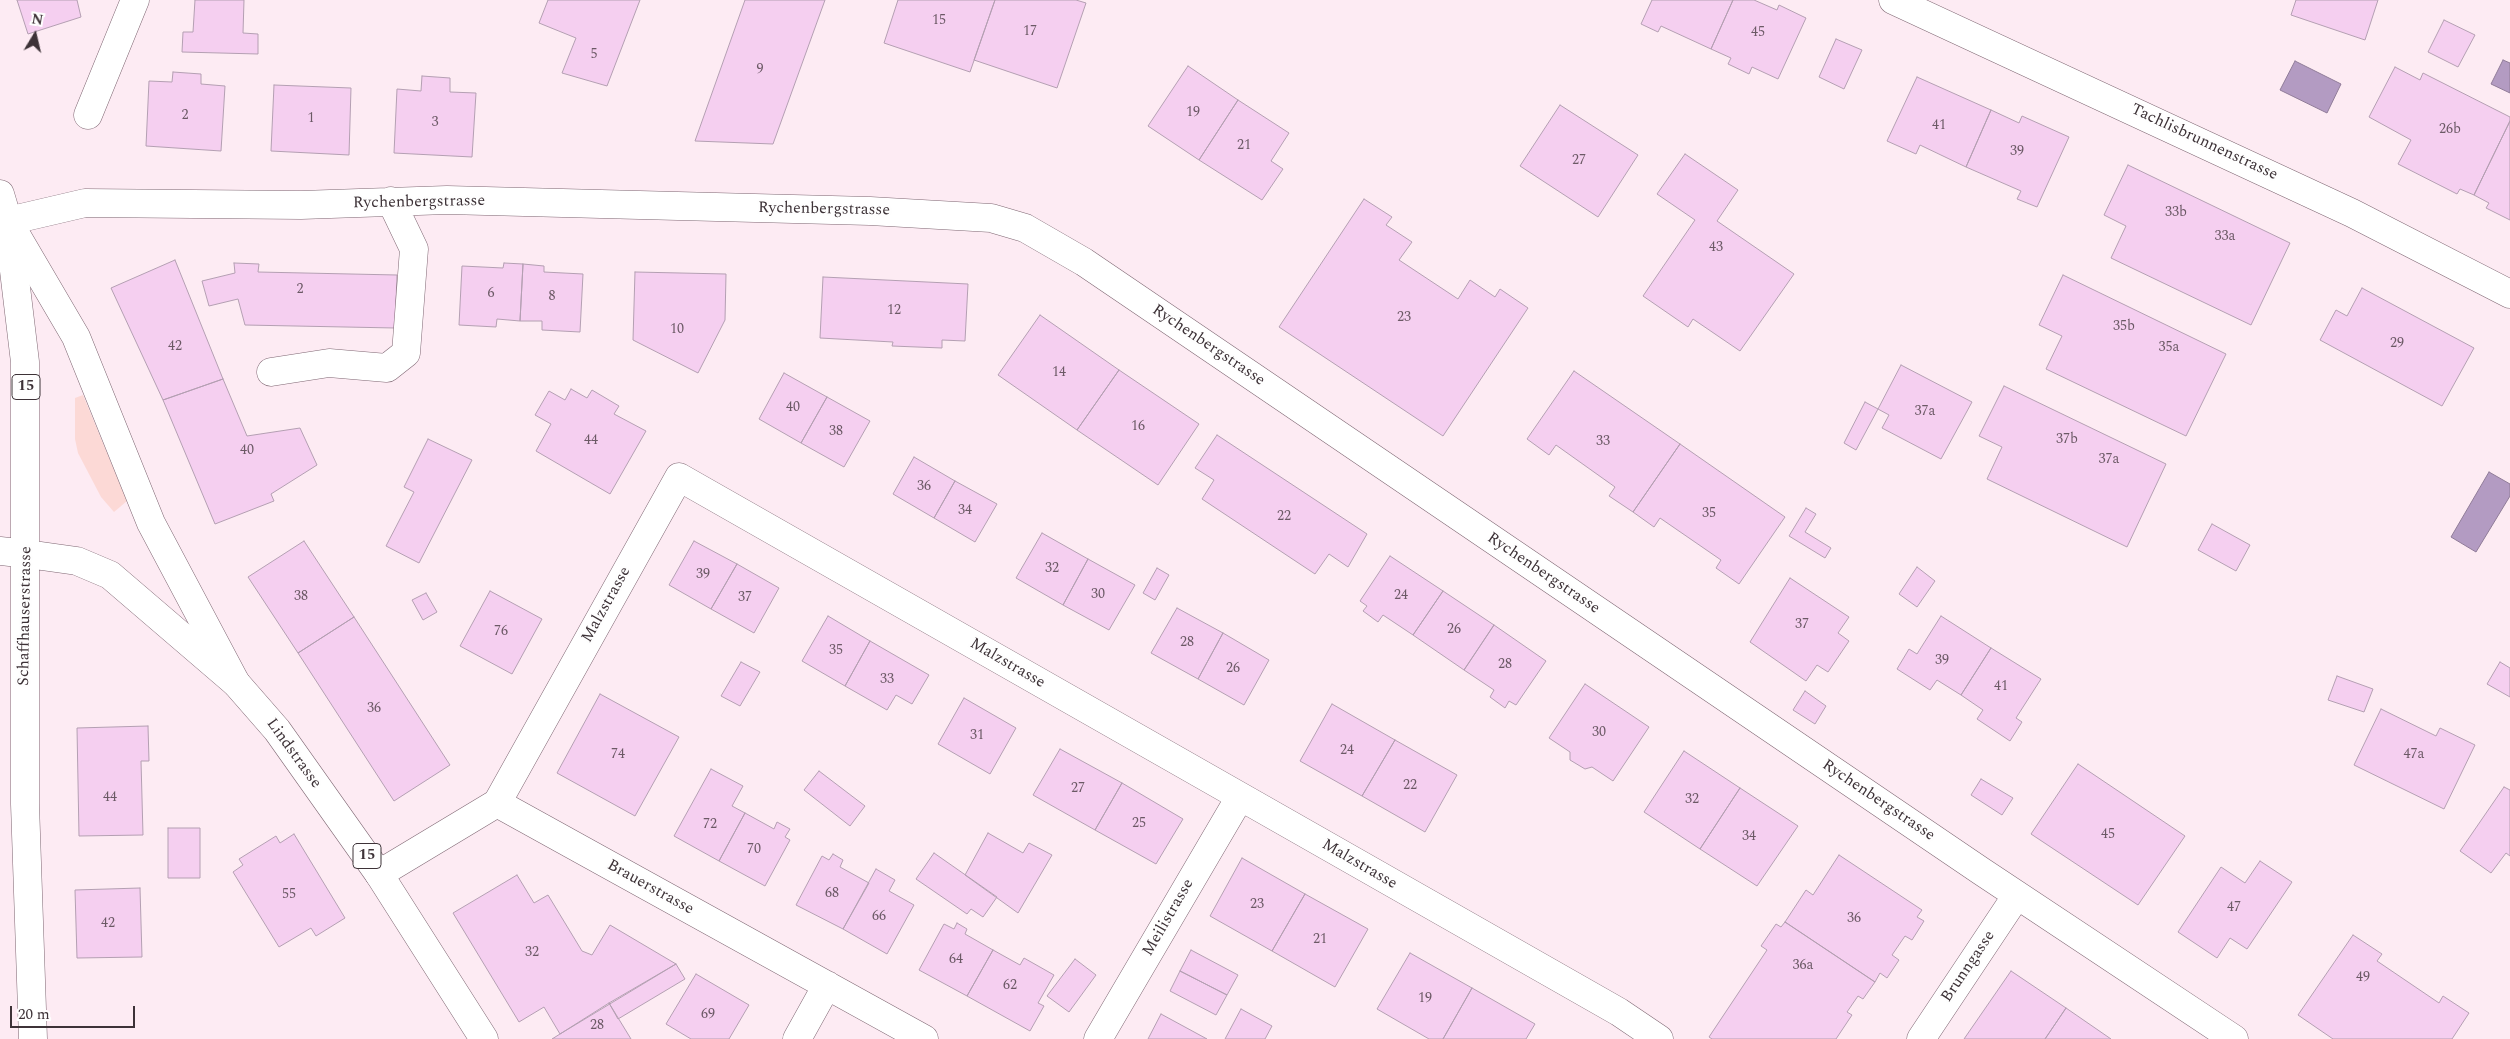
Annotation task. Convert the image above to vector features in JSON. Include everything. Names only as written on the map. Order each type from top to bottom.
[{"type":"street","points":[[88,115],[135,0]]},
{"type":"street","name":"Tachlisbrunnenstrasse","points":[[1894,0],[2343,209],[2510,294]]},
{"type":"street","name":"Schaffhauserstrasse","points":[[0,194],[8,221],[26,362],[25,794],[33,1039]]},
{"type":"street","name":"Rychenbergstrasse","points":[[8,221],[85,203],[301,205],[447,200],[943,214],[990,218],[1025,228],[1084,262],[2017,895],[2234,1039]]},
{"type":"street","points":[[271,372],[329,363],[387,368],[406,353],[414,248],[391,201]]},
{"type":"street","points":[[8,221],[76,338],[151,522],[236,683]]},
{"type":"street","name":"Malzstrasse","points":[[497,803],[679,477],[1619,1012],[1659,1039]]},
{"type":"street","name":"Lindstrasse","points":[[0,551],[77,561],[110,575],[236,683],[277,730],[379,874],[484,1039]]},
{"type":"street","name":"Meilistrasse","points":[[1098,1039],[1240,797]]},
{"type":"street","points":[[379,874],[497,803]]},
{"type":"street","name":"Brauerstrasse","points":[[497,803],[924,1039]]},
{"type":"street","name":"Brunngasse","points":[[1921,1039],[2017,895]]},
{"type":"street","points":[[797,1039],[827,986]]},
{"type":"shaded area","points":[[2503,60],[2510,63],[2510,93],[2491,84]]},
{"type":"shaded area","points":[[2295,61],[2341,84],[2327,113],[2280,90]]},
{"type":"shaded area","points":[[83,395],[127,501],[114,512],[101,497],[78,453],[75,439],[75,398]]},
{"type":"shaded area","points":[[2489,472],[2510,484],[2510,496],[2476,552],[2451,537]]},
{"type":"building","points":[[17,0],[77,0],[81,17],[28,34]]},
{"type":"building","points":[[195,0],[244,0],[243,33],[258,34],[258,54],[182,52],[183,32],[193,32]]},
{"type":"building","points":[[548,0],[640,0],[607,86],[562,73],[576,38],[539,23]]},
{"type":"building","points":[[745,0],[825,0],[773,144],[695,141]]},
{"type":"building","points":[[898,0],[995,0],[970,72],[884,43]]},
{"type":"building","points":[[995,0],[1076,0],[1086,3],[1057,88],[974,60]]},
{"type":"building","points":[[1652,0],[1733,0],[1711,49],[1661,26],[1658,32],[1641,24]]},
{"type":"building","points":[[1733,0],[1754,0],[1777,10],[1779,5],[1806,18],[1778,79],[1752,67],[1749,74],[1728,64],[1731,58],[1711,49]]},
{"type":"building","points":[[2296,0],[2378,0],[2365,40],[2291,15]]},
{"type":"building","points":[[2444,20],[2475,35],[2458,67],[2428,52]]},
{"type":"building","points":[[1836,39],[1862,50],[1844,89],[1819,77]]},
{"type":"building","points":[[1188,66],[1238,100],[1199,160],[1148,126]]},
{"type":"building","points":[[2395,67],[2420,80],[2423,73],[2510,117],[2510,121],[2474,195],[2460,189],[2457,194],[2398,164],[2411,140],[2369,117]]},
{"type":"building","points":[[173,72],[201,74],[201,84],[225,86],[221,151],[146,146],[149,81],[172,82]]},
{"type":"building","points":[[422,76],[450,78],[450,92],[476,93],[472,157],[394,153],[397,89],[421,91]]},
{"type":"building","points":[[1917,77],[1991,110],[1966,167],[1920,145],[1916,154],[1887,141]]},
{"type":"building","points":[[274,85],[351,88],[349,155],[271,151]]},
{"type":"building","points":[[1238,100],[1289,133],[1271,161],[1283,169],[1262,200],[1199,160]]},
{"type":"building","points":[[1560,105],[1638,155],[1598,217],[1520,166]]},
{"type":"building","points":[[1991,110],[2019,123],[2022,116],[2069,137],[2037,207],[2017,199],[2021,191],[1966,167]]},
{"type":"building","points":[[2510,121],[2510,220],[2486,208],[2489,203],[2474,195]]},
{"type":"building","points":[[1685,154],[1738,190],[1717,221],[1794,274],[1740,351],[1693,319],[1688,327],[1643,296],[1695,220],[1657,194]]},
{"type":"building","points":[[2128,165],[2290,243],[2251,325],[2111,258],[2126,226],[2104,215]]},
{"type":"building","points":[[1364,199],[1392,217],[1386,225],[1412,242],[1399,260],[1458,299],[1470,280],[1495,297],[1500,289],[1528,308],[1443,436],[1279,327]]},
{"type":"building","points":[[175,260],[223,379],[163,400],[111,288]]},
{"type":"building","points":[[234,263],[259,264],[258,272],[397,275],[395,328],[245,325],[238,299],[209,306],[202,281],[235,273]]},
{"type":"building","points":[[504,263],[523,264],[520,321],[497,319],[496,327],[459,325],[462,266],[503,268]]},
{"type":"building","points":[[523,264],[544,266],[544,272],[583,274],[580,332],[542,330],[542,321],[520,321]]},
{"type":"building","points":[[635,272],[726,274],[725,320],[698,373],[633,340]]},
{"type":"building","points":[[2063,275],[2226,354],[2186,436],[2046,369],[2062,336],[2039,325]]},
{"type":"building","points":[[823,277],[968,284],[965,341],[942,340],[942,348],[892,346],[893,342],[820,338]]},
{"type":"building","points":[[2362,288],[2474,348],[2442,406],[2320,340],[2336,310],[2347,316]]},
{"type":"building","points":[[1040,315],[1119,370],[1077,430],[998,375]]},
{"type":"building","points":[[1901,365],[1972,402],[1941,459],[1882,428],[1889,415],[1878,409]]},
{"type":"building","points":[[1119,370],[1199,424],[1158,485],[1077,430]]},
{"type":"building","points":[[1574,371],[1680,444],[1633,512],[1609,496],[1615,487],[1556,445],[1549,455],[1527,439]]},
{"type":"building","points":[[784,373],[827,397],[801,443],[759,419]]},
{"type":"building","points":[[223,379],[247,436],[300,428],[317,465],[271,494],[274,501],[215,524],[163,400]]},
{"type":"building","points":[[2004,386],[2166,464],[2127,547],[1987,479],[2002,447],[1979,436]]},
{"type":"building","points":[[571,389],[587,398],[592,390],[619,406],[614,414],[646,431],[610,494],[536,451],[551,424],[535,415],[549,391],[565,400]]},
{"type":"building","points":[[827,397],[870,421],[844,467],[801,443]]},
{"type":"building","points":[[1865,402],[1878,409],[1856,450],[1844,443]]},
{"type":"building","points":[[1217,435],[1367,534],[1348,567],[1329,554],[1315,574],[1202,499],[1214,480],[1195,468]]},
{"type":"building","points":[[428,439],[472,460],[419,563],[386,546],[414,492],[404,487]]},
{"type":"building","points":[[1680,444],[1785,517],[1739,584],[1716,568],[1721,560],[1660,518],[1654,527],[1633,512]]},
{"type":"building","points":[[914,457],[955,481],[934,518],[893,494]]},
{"type":"building","points":[[955,481],[997,504],[975,542],[934,518]]},
{"type":"building","points":[[1806,508],[1816,514],[1805,532],[1831,548],[1825,558],[1789,536]]},
{"type":"building","points":[[2212,524],[2250,545],[2236,571],[2198,550]]},
{"type":"building","points":[[1042,533],[1088,559],[1063,605],[1016,578]]},
{"type":"building","points":[[304,541],[354,617],[298,653],[248,577]]},
{"type":"building","points":[[694,541],[737,564],[711,609],[669,585]]},
{"type":"building","points":[[1390,556],[1443,591],[1413,635],[1383,615],[1378,622],[1363,611],[1367,606],[1360,601]]},
{"type":"building","points":[[1088,559],[1135,585],[1109,630],[1063,605]]},
{"type":"building","points":[[737,564],[779,588],[754,633],[711,609]]},
{"type":"building","points":[[1917,567],[1935,581],[1917,607],[1899,594]]},
{"type":"building","points":[[1157,568],[1169,575],[1155,600],[1143,593]]},
{"type":"building","points":[[1790,578],[1849,617],[1838,633],[1849,641],[1828,672],[1817,665],[1806,681],[1750,642]]},
{"type":"building","points":[[490,591],[542,619],[512,674],[460,646]]},
{"type":"building","points":[[1443,591],[1494,625],[1464,670],[1413,635]]},
{"type":"building","points":[[426,593],[437,612],[423,620],[412,600]]},
{"type":"building","points":[[1177,608],[1223,633],[1198,679],[1151,653]]},
{"type":"building","points":[[828,616],[870,641],[845,686],[802,661]]},
{"type":"building","points":[[1941,616],[1991,648],[1961,695],[1937,680],[1930,690],[1897,669],[1909,649],[1917,654]]},
{"type":"building","points":[[354,617],[450,765],[394,801],[298,653]]},
{"type":"building","points":[[1494,625],[1546,661],[1516,705],[1509,701],[1505,708],[1490,697],[1494,690],[1464,670]]},
{"type":"building","points":[[1223,633],[1269,660],[1244,705],[1198,679]]},
{"type":"building","points":[[870,641],[929,675],[912,704],[896,695],[887,710],[845,686]]},
{"type":"building","points":[[1991,648],[2041,679],[2016,718],[2022,722],[2010,741],[1977,719],[1983,710],[1961,695]]},
{"type":"building","points":[[741,662],[760,672],[740,706],[721,696]]},
{"type":"building","points":[[2500,662],[2510,668],[2510,697],[2487,684]]},
{"type":"building","points":[[2337,676],[2373,689],[2364,712],[2328,700]]},
{"type":"building","points":[[1585,684],[1649,727],[1613,781],[1592,767],[1585,769],[1570,760],[1570,752],[1549,738]]},
{"type":"building","points":[[1805,691],[1826,706],[1815,724],[1793,710]]},
{"type":"building","points":[[600,694],[679,737],[635,816],[557,773]]},
{"type":"building","points":[[964,698],[1016,728],[990,774],[938,744]]},
{"type":"building","points":[[1332,704],[1395,740],[1362,796],[1300,761]]},
{"type":"building","points":[[2381,709],[2436,736],[2440,728],[2475,745],[2444,809],[2354,765]]},
{"type":"building","points":[[148,726],[149,761],[141,761],[143,835],[79,836],[77,728]]},
{"type":"building","points":[[1395,740],[1457,775],[1425,832],[1362,796]]},
{"type":"building","points":[[1060,749],[1122,783],[1095,830],[1033,795]]},
{"type":"building","points":[[1684,751],[1740,788],[1700,849],[1644,812]]},
{"type":"building","points":[[2078,764],[2185,836],[2138,905],[2031,834]]},
{"type":"building","points":[[711,769],[743,786],[732,806],[745,813],[719,861],[674,836]]},
{"type":"building","points":[[819,771],[865,806],[850,826],[804,790]]},
{"type":"building","points":[[1981,779],[2013,798],[2002,815],[1971,795]]},
{"type":"building","points":[[1122,783],[1183,819],[1156,864],[1095,830]]},
{"type":"building","points":[[2504,787],[2510,790],[2510,856],[2506,853],[2491,873],[2460,851]]},
{"type":"building","points":[[1740,788],[1798,826],[1757,886],[1700,849]]},
{"type":"building","points":[[745,813],[774,829],[777,822],[790,829],[785,837],[790,840],[765,886],[719,861]]},
{"type":"building","points":[[168,828],[200,828],[200,878],[168,878]]},
{"type":"building","points":[[988,833],[1023,853],[1029,843],[1052,855],[1018,913],[965,875]]},
{"type":"building","points":[[294,834],[345,918],[316,936],[311,928],[279,947],[233,872],[243,865],[239,859],[276,836],[280,843]]},
{"type":"building","points":[[934,853],[997,897],[983,917],[971,909],[967,914],[916,879]]},
{"type":"building","points":[[833,854],[843,860],[840,867],[869,883],[843,929],[796,905],[822,856],[829,860]]},
{"type":"building","points":[[1839,855],[1922,910],[1917,917],[1924,921],[1912,940],[1905,936],[1892,955],[1899,960],[1887,978],[1880,973],[1875,982],[1785,922],[1806,890],[1813,895]]},
{"type":"building","points":[[1242,858],[1305,894],[1272,951],[1210,916]]},
{"type":"building","points":[[2260,861],[2292,882],[2247,949],[2230,938],[2217,958],[2178,932],[2221,867],[2245,883]]},
{"type":"building","points":[[876,869],[895,880],[889,891],[914,905],[887,954],[843,929]]},
{"type":"building","points":[[517,875],[534,903],[548,895],[582,951],[592,955],[610,925],[676,964],[560,1034],[544,1007],[519,1022],[453,913]]},
{"type":"building","points":[[140,888],[142,957],[77,958],[75,890]]},
{"type":"building","points":[[1305,894],[1368,929],[1335,987],[1272,951]]},
{"type":"building","points":[[1785,922],[1875,982],[1863,999],[1858,996],[1847,1012],[1852,1015],[1836,1039],[1712,1039],[1709,1037],[1767,950],[1761,946],[1776,924],[1781,927]]},
{"type":"building","points":[[957,923],[967,929],[965,934],[993,950],[967,996],[919,970],[944,924],[954,929]]},
{"type":"building","points":[[2353,935],[2382,954],[2377,961],[2439,1003],[2443,996],[2469,1013],[2452,1039],[2333,1039],[2298,1015]]},
{"type":"building","points":[[993,950],[1020,965],[1024,958],[1054,975],[1038,1003],[1044,1006],[1030,1031],[967,996]]},
{"type":"building","points":[[1191,950],[1238,975],[1227,995],[1180,971]]},
{"type":"building","points":[[1410,953],[1472,988],[1443,1039],[1429,1039],[1377,1009]]},
{"type":"building","points":[[1075,959],[1096,975],[1069,1012],[1047,996]]},
{"type":"building","points":[[676,964],[685,979],[618,1019],[609,1003]]},
{"type":"building","points":[[1180,971],[1227,995],[1216,1015],[1170,991]]},
{"type":"building","points":[[2011,971],[2066,1008],[2045,1039],[1964,1039]]},
{"type":"building","points":[[696,974],[749,1005],[729,1039],[691,1039],[666,1024]]},
{"type":"building","points":[[1472,988],[1535,1024],[1526,1039],[1443,1039]]},
{"type":"building","points":[[609,1003],[631,1039],[552,1039],[560,1034]]},
{"type":"building","points":[[2066,1008],[2111,1039],[2045,1039]]},
{"type":"building","points":[[1241,1009],[1272,1026],[1265,1039],[1225,1039]]},
{"type":"building","points":[[1161,1014],[1207,1039],[1148,1039]]}]
